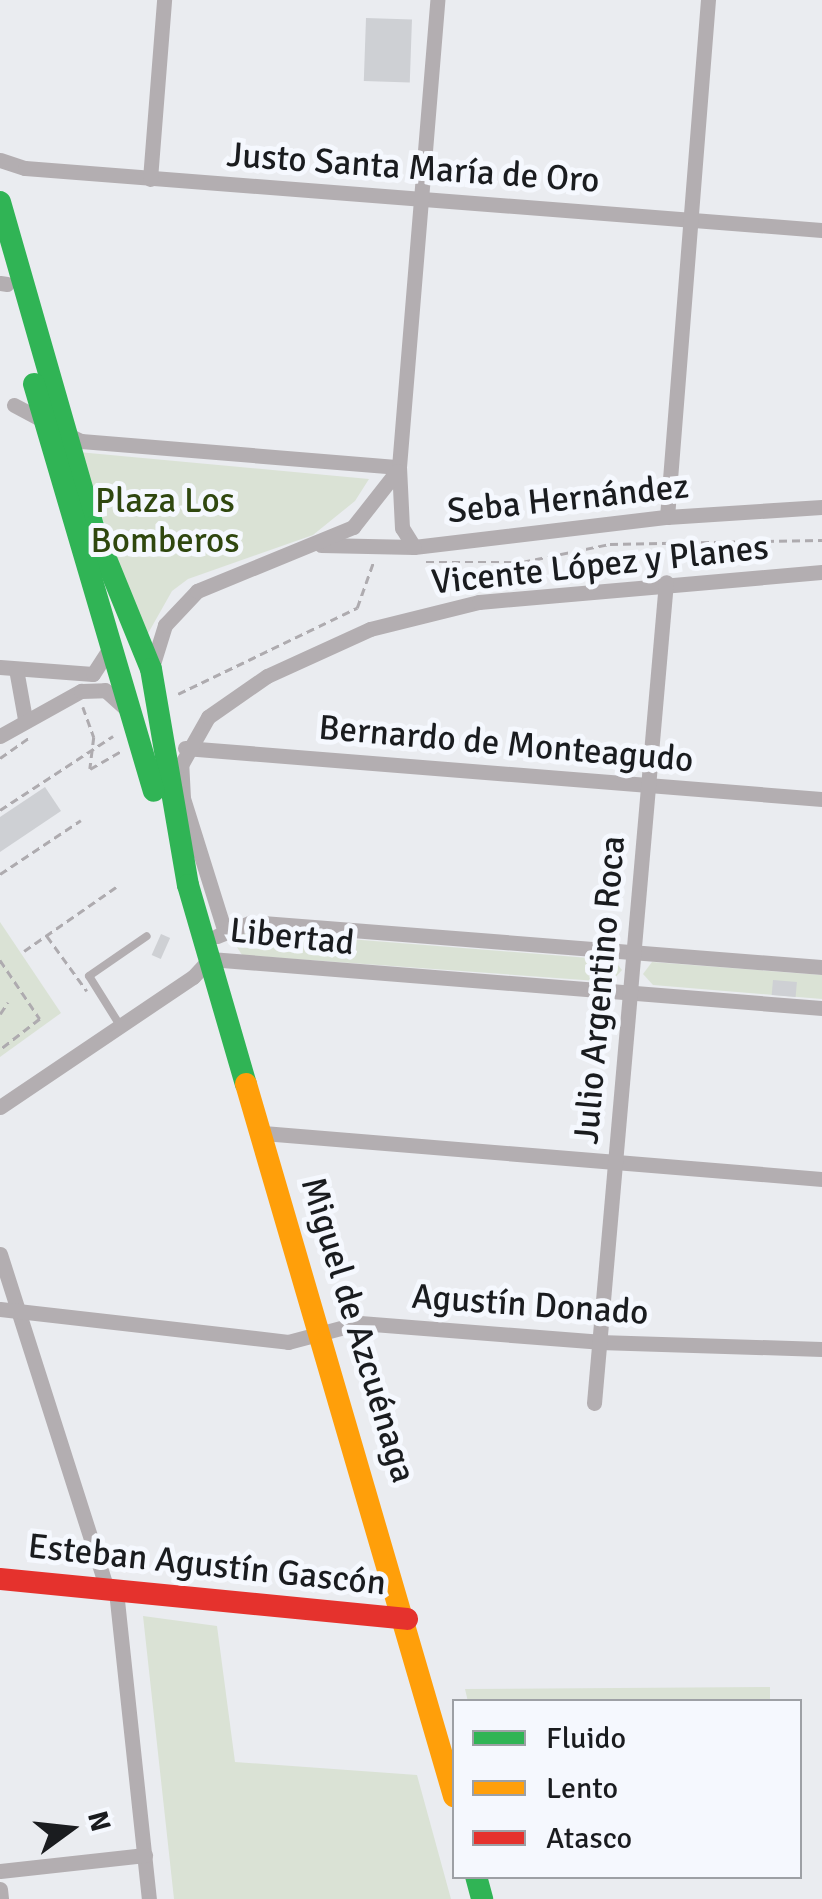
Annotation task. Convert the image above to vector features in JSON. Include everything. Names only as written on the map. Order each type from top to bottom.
[{"type":"main road","name":"Miguel de Azcuénaga","points":[[0,202],[116,592],[152,669],[168,797],[188,886],[407,1620],[452,1789]]},
{"type":"main road","name":"Miguel de Azcuénaga","points":[[0,260],[3,283],[111,644],[129,734],[188,886]]},
{"type":"main road","name":"Esteban Agustín Gascón","points":[[0,1580],[407,1620]]},
{"type":"street","points":[[150,179],[164,0]]},
{"type":"street","points":[[413,554],[402,528],[399,467],[436,0]]},
{"type":"street","points":[[667,517],[708,0]]},
{"type":"street","name":"Justo Santa María de Oro","points":[[0,160],[25,168],[150,179],[822,230]]},
{"type":"street","points":[[0,178],[25,168]]},
{"type":"street","points":[[7,404],[37,396],[47,369]]},
{"type":"street","points":[[7,404],[81,441],[399,467]]},
{"type":"street","name":"Seba Hernández","points":[[152,669],[166,625],[197,592],[321,545],[369,513],[399,467]]},
{"type":"street","name":"Seba Hernández","points":[[321,545],[413,554],[667,517],[822,508]]},
{"type":"street","name":"Vicente López y Planes","points":[[186,748],[228,701],[309,653],[370,629],[479,602],[666,582],[822,572]]},
{"type":"street","name":"Julio Argentino Roca","points":[[594,1404],[666,582]]},
{"type":"street","points":[[24,719],[8,668],[93,674],[104,668],[111,644]]},
{"type":"street","points":[[0,736],[24,719],[93,689],[118,697],[129,734]]},
{"type":"street","points":[[186,748],[183,798],[224,929]]},
{"type":"street","name":"Bernardo de Monteagudo","points":[[186,748],[822,798]]},
{"type":"street","name":"Libertad","points":[[822,966],[250,922],[224,929],[210,959],[822,1008]]},
{"type":"street","points":[[0,1107],[121,1027],[210,959]]},
{"type":"street","points":[[263,1133],[822,1179]]},
{"type":"street","points":[[0,1254],[8,1310],[111,1590],[149,1899]]},
{"type":"street","name":"Agustín Donado","points":[[8,1310],[288,1342],[360,1322],[600,1342],[822,1348]]},
{"type":"street","points":[[0,1871],[144,1855]]},
{"type":"street","points":[[0,1888],[1,1899]]},
{"type":"lane","points":[[121,1027],[89,976],[147,936]]},
{"type":"path","points":[[413,554],[522,562],[610,544],[822,540]]},
{"type":"path","points":[[178,694],[357,608],[368,590],[368,566],[376,562]]},
{"type":"path","points":[[72,710],[86,708],[93,748],[90,769],[129,734]]},
{"type":"path","points":[[0,758],[43,730]]},
{"type":"path","points":[[0,810],[93,748],[129,734]]},
{"type":"path","points":[[0,874],[81,820]]},
{"type":"path","points":[[24,950],[116,887]]},
{"type":"path","points":[[46,935],[84,994],[96,986]]},
{"type":"path","points":[[0,960],[40,1019],[0,1050]]},
{"type":"path","points":[[0,1014],[8,1002]]},
{"type":"green space","name":"Plaza Los Bomberos","points":[[78,452],[369,479],[355,501],[313,535],[188,579],[172,591],[146,637]]},
{"type":"green space","points":[[0,922],[61,1013],[0,1057]]},
{"type":"green space","points":[[249,931],[614,960],[622,970],[611,982],[242,955],[231,938]]},
{"type":"green space","points":[[652,962],[822,975],[822,999],[653,985],[643,974]]},
{"type":"green space","points":[[143,1616],[217,1626],[235,1762],[417,1775],[451,1899],[174,1899]]},
{"type":"green space","points":[[770,1687],[770,1699],[467,1699],[465,1689]]},
{"type":"building","points":[[366,18],[412,20],[410,83],[364,81]]},
{"type":"building","points":[[45,787],[61,811],[0,852],[0,817]]},
{"type":"building","points":[[161,934],[170,938],[161,959],[152,955]]},
{"type":"building","points":[[773,980],[797,982],[796,997],[772,995]]},
{"type":"traffic: fast","points":[[0,202],[93,527],[151,669],[188,885],[246,1084]]},
{"type":"traffic: fast","points":[[34,384],[154,791]]},
{"type":"traffic: fast","points":[[477,1879],[482,1899]]},
{"type":"traffic: slow","points":[[246,1084],[452,1789]]},
{"type":"traffic: jam","points":[[0,1579],[407,1619]]}]
